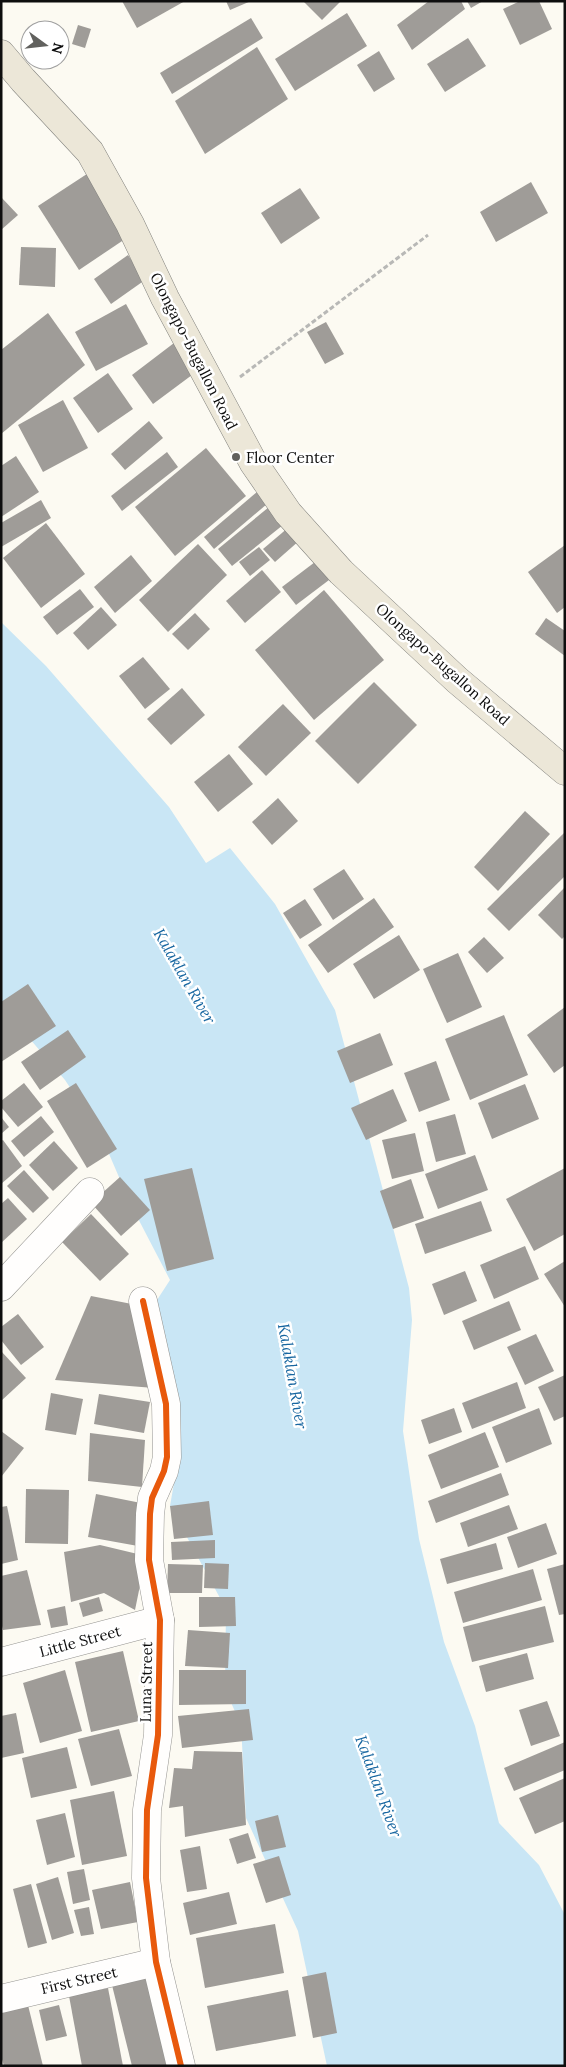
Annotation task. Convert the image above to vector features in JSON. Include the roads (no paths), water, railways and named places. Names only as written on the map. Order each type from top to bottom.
[{"type":"main road","name":"Olongapo-Bugallon Road","points":[[1,54],[90,152],[130,224],[165,298],[252,462],[288,513],[341,572],[457,680],[565,771]]},
{"type":"street","points":[[1,1287],[90,1192]]},
{"type":"street","name":"Luna Street","points":[[143,1301],[166,1404],[167,1457],[164,1470],[152,1498],[148,1539],[149,1560],[160,1620],[158,1735],[147,1810],[146,1878],[156,1962],[181,2066]]},
{"type":"street","name":"Little Street","points":[[1,1662],[160,1620]]},
{"type":"street","name":"First Street","points":[[1,1999],[156,1962]]},
{"type":"water","name":"Kalaklan River","points":[[1,622],[46,666],[169,807],[206,863],[230,848],[275,904],[335,1010],[409,1288],[412,1320],[403,1431],[419,1539],[444,1642],[475,1726],[499,1823],[539,1865],[565,1915],[565,2066],[327,2066],[298,1931],[246,1818],[241,1725],[225,1689],[226,1609],[170,1506],[178,1460],[157,1300],[170,1280],[131,1205],[100,1133],[65,1080],[6,1011],[1,1014]]},
{"type":"place","name":"Floor Center","points":[[236,457]]}]
